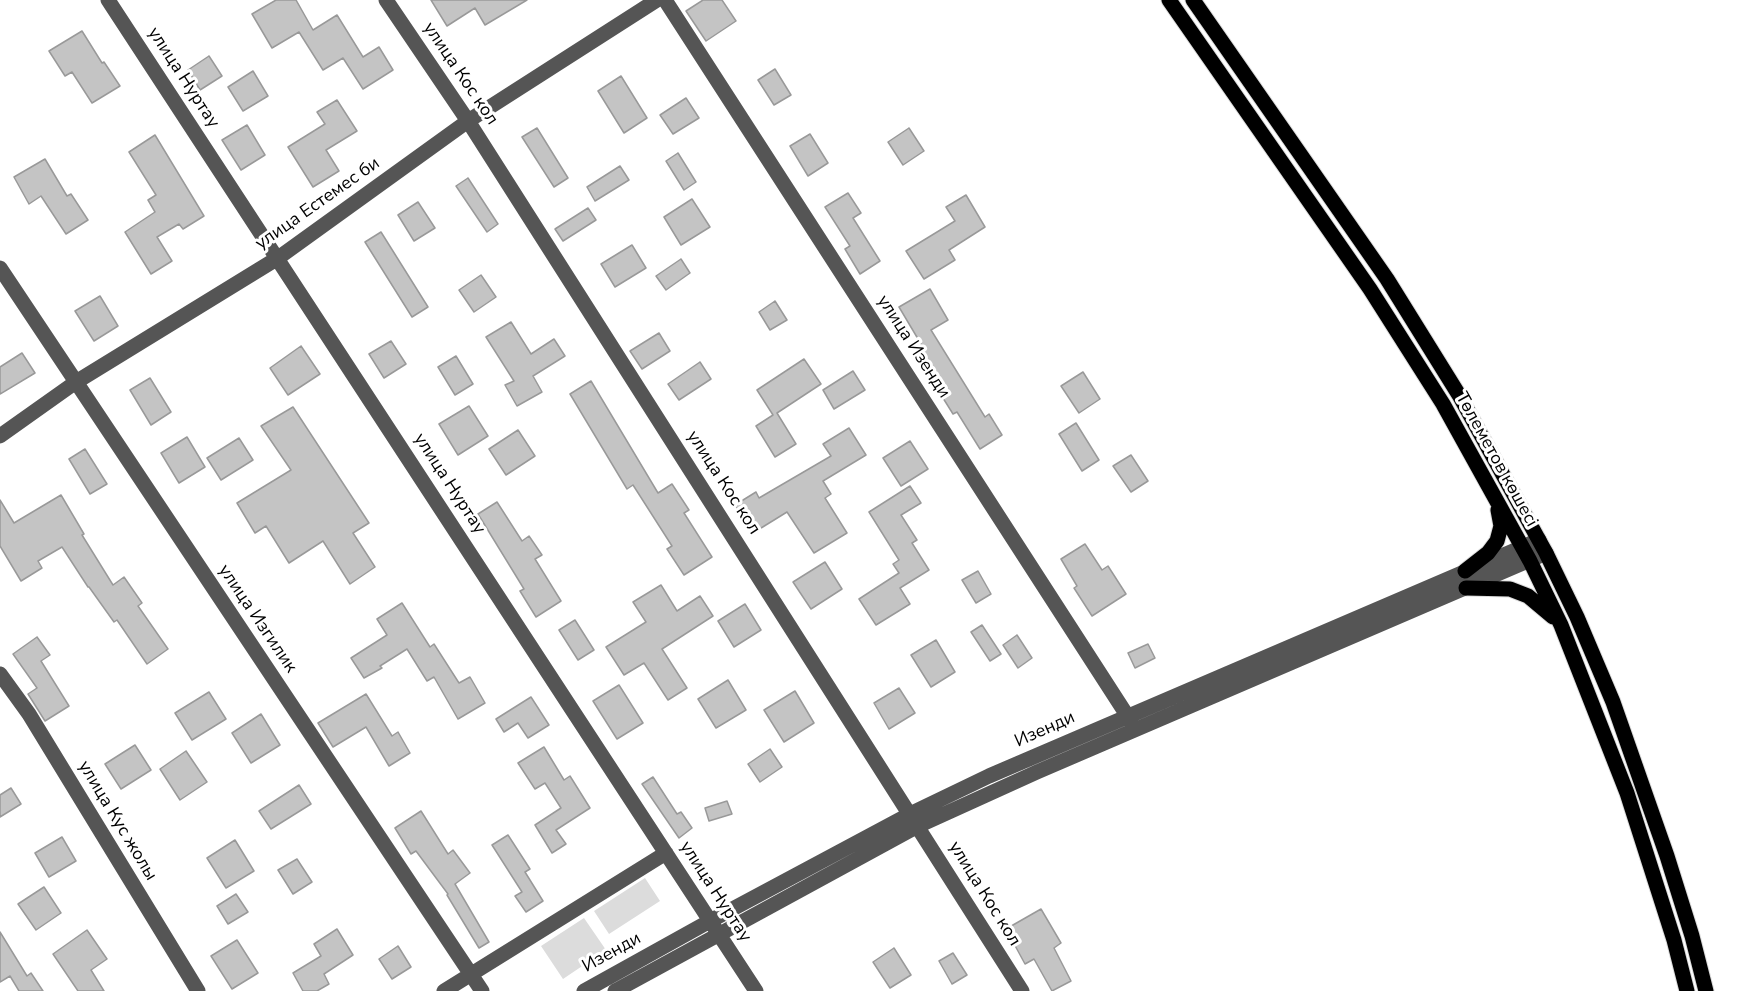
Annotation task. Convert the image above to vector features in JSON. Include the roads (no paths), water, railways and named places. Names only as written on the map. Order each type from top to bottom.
[{"type":"main road","name":"Төлеметов көшесі","points":[[1169,0],[1370,289],[1443,404],[1530,561],[1561,626],[1627,793],[1674,939],[1688,991]]},
{"type":"main road","name":"Төлеметов көшесі","points":[[1193,0],[1393,289],[1459,394],[1542,546],[1577,617],[1617,713],[1667,856],[1692,936],[1706,991]]},
{"type":"main road","points":[[1465,571],[1488,553],[1497,541],[1502,526],[1487,482]]},
{"type":"main road","points":[[1466,588],[1510,589],[1528,596],[1561,626]]},
{"type":"street","name":"улица Нуртау","points":[[108,0],[756,991]]},
{"type":"street","name":"улица Кос кол","points":[[386,0],[468,121],[1022,991]]},
{"type":"street","name":"улица Естемес би","points":[[0,436],[76,382],[278,258],[468,121],[657,0]]},
{"type":"street","name":"улица Изенди","points":[[664,0],[1135,729]]},
{"type":"street","name":"улица Изгилик","points":[[0,268],[482,991]]},
{"type":"street","name":"Изенди","points":[[615,991],[719,934],[989,776],[1522,547],[1542,546]]},
{"type":"street","name":"Изенди","points":[[584,991],[710,921],[914,820],[1530,561],[1542,546]]},
{"type":"street","name":"улица Кус жолы","points":[[0,674],[29,714],[198,991]]},
{"type":"street","points":[[444,991],[666,852]]}]
